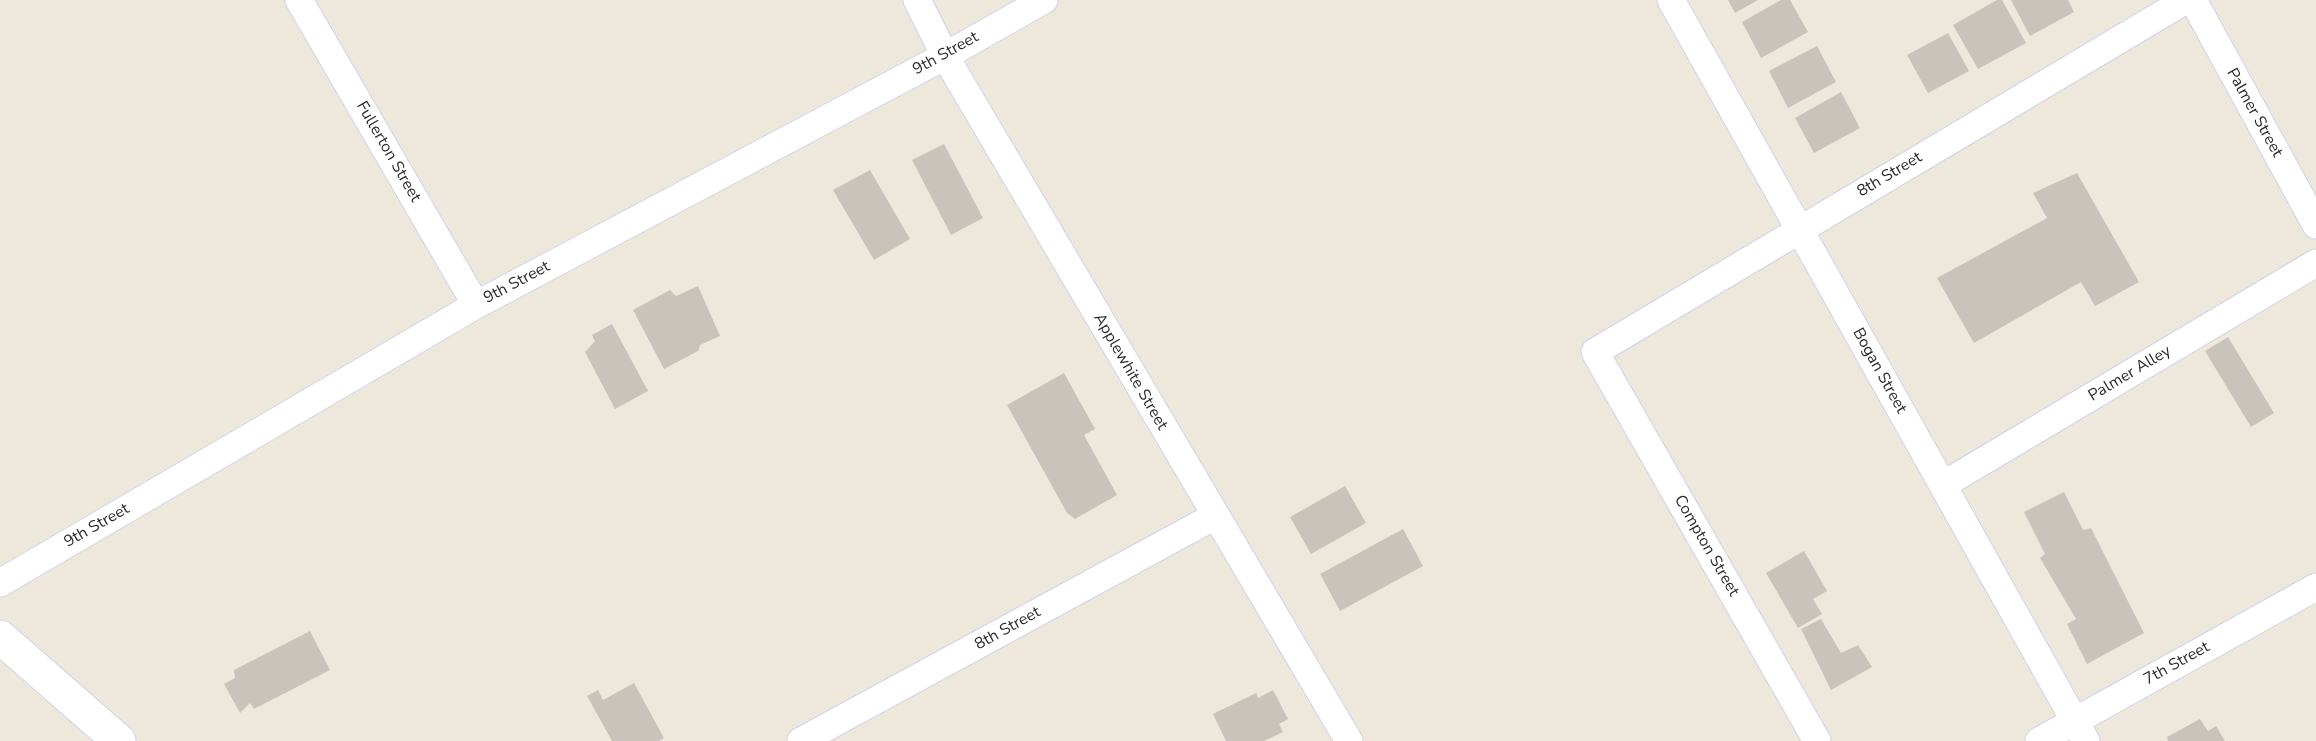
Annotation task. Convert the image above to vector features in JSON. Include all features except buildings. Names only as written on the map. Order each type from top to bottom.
[{"type":"main road","points":[[0,637],[119,741]]},
{"type":"street","name":"Fullerton Street","points":[[299,0],[476,305]]},
{"type":"street","name":"Applewhite Street","points":[[917,0],[945,56],[1348,741]]},
{"type":"street","name":"9th Street","points":[[0,583],[476,305],[945,56],[1044,0]]},
{"type":"street","name":"Bogan Street","points":[[1671,0],[2080,731]]},
{"type":"street","name":"8th Street","points":[[1595,352],[2186,0]]},
{"type":"street","name":"Palmer Street","points":[[2193,0],[2316,225]]},
{"type":"street","name":"Palmer Alley","points":[[1943,485],[2316,263]]},
{"type":"street","name":"Compton Street","points":[[1595,352],[1817,741]]},
{"type":"street","name":"8th Street","points":[[801,741],[1215,516]]},
{"type":"street","name":"7th Street","points":[[2039,741],[2080,731],[2316,586]]}]
